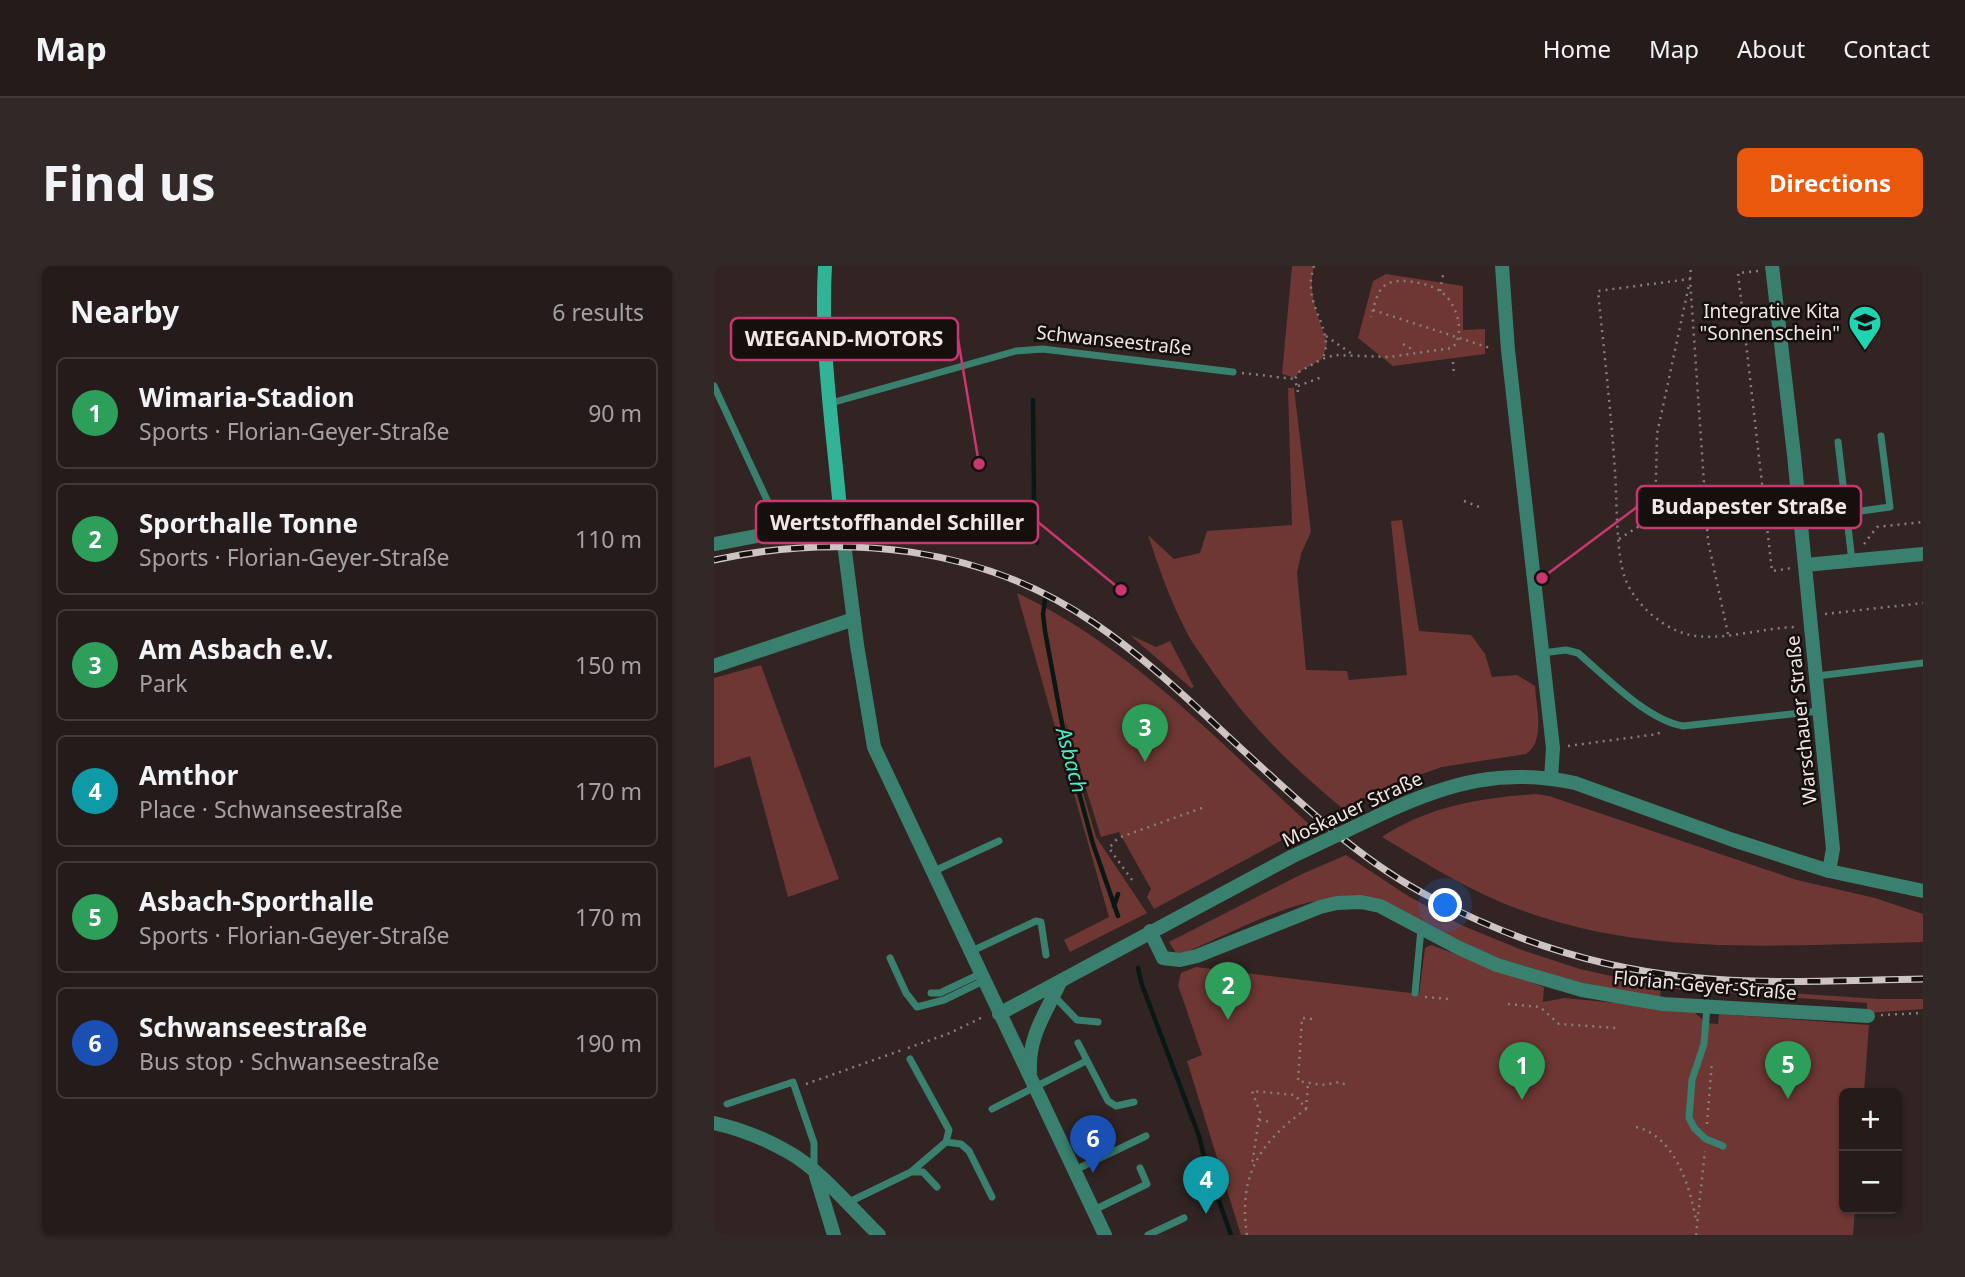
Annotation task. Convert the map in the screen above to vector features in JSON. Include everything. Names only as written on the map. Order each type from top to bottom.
[{"type":"street","points":[[825,266],[824,309],[841,520],[874,747],[1105,1235]]},
{"type":"street","points":[[1502,266],[1508,350],[1553,748],[1551,778]]},
{"type":"street","name":"Warschauer Straße","points":[[1772,268],[1817,676],[1833,849],[1829,871]]},
{"type":"street","points":[[714,544],[841,520]]},
{"type":"street","points":[[1805,565],[1923,554]]},
{"type":"street","points":[[714,666],[854,619]]},
{"type":"street","name":"Moskauer Straße","points":[[999,1014],[1291,857],[1388,811],[1433,792],[1468,782],[1518,775],[1575,783],[1733,840],[1829,871],[1923,891]]},
{"type":"street","name":"Florian-Geyer-Straße","points":[[1150,931],[1163,958],[1180,960],[1197,956],[1320,907],[1361,902],[1380,906],[1497,965],[1582,990],[1663,1004],[1868,1016]]},
{"type":"street","points":[[1032,1081],[1029,1060],[1035,1031],[1060,982]]},
{"type":"street","points":[[714,1122],[749,1132],[792,1154],[814,1171],[878,1235]]},
{"type":"street","points":[[814,1171],[834,1235]]},
{"type":"lane","name":"Schwanseestraße","points":[[831,403],[1016,351],[1043,349],[1233,372]]},
{"type":"lane","points":[[714,386],[781,530]]},
{"type":"lane","points":[[1846,513],[1890,507],[1881,436]]},
{"type":"lane","points":[[1838,442],[1852,561]]},
{"type":"lane","points":[[1542,653],[1566,650],[1577,653],[1650,713],[1668,724],[1683,726],[1819,711]]},
{"type":"lane","points":[[1817,676],[1923,663]]},
{"type":"lane","points":[[932,873],[999,841]]},
{"type":"lane","points":[[970,952],[1036,920],[1041,922],[1046,955]]},
{"type":"lane","points":[[1415,993],[1421,929]]},
{"type":"lane","points":[[890,958],[906,993],[917,1007],[944,1000],[982,977]]},
{"type":"lane","points":[[931,993],[940,993],[982,977]]},
{"type":"lane","points":[[1054,996],[1077,1020],[1098,1022]]},
{"type":"lane","points":[[1707,1007],[1704,1044],[1692,1080],[1689,1118],[1706,1139],[1723,1146]]},
{"type":"lane","points":[[1078,1043],[1108,1101],[1116,1106],[1134,1102]]},
{"type":"lane","points":[[846,1203],[911,1172],[946,1142],[949,1130],[910,1059]]},
{"type":"lane","points":[[992,1109],[1032,1081],[1086,1061]]},
{"type":"lane","points":[[727,1104],[793,1082],[814,1143],[814,1171]]},
{"type":"lane","points":[[1074,1170],[1146,1136]]},
{"type":"lane","points":[[946,1142],[961,1144],[969,1151],[992,1197]]},
{"type":"lane","points":[[1093,1210],[1147,1184],[1140,1168]]},
{"type":"lane","points":[[911,1172],[923,1172],[937,1187]]},
{"type":"lane","points":[[1148,1235],[1184,1219]]},
{"type":"path","points":[[1314,266],[1311,289],[1326,350],[1321,359]]},
{"type":"path","points":[[1690,266],[1708,541],[1728,634]]},
{"type":"path","points":[[1772,268],[1738,273],[1772,571],[1805,565]]},
{"type":"path","points":[[1440,291],[1443,275]]},
{"type":"path","points":[[1690,279],[1598,291],[1609,394],[1619,540],[1624,577],[1634,595],[1671,628],[1706,637],[1788,627],[1923,603]]},
{"type":"path","points":[[1619,540],[1655,516],[1657,434],[1690,279]]},
{"type":"path","points":[[1295,379],[1299,372],[1321,359],[1353,355],[1389,357],[1452,348],[1459,338],[1460,331],[1454,308],[1440,291],[1416,283],[1393,281],[1382,288],[1371,317]]},
{"type":"path","points":[[1373,310],[1492,349]]},
{"type":"path","points":[[1324,334],[1353,355]]},
{"type":"path","points":[[1403,344],[1418,352]]},
{"type":"path","points":[[1452,362],[1454,376]]},
{"type":"path","points":[[1233,372],[1295,379]]},
{"type":"path","points":[[1298,386],[1322,377]]},
{"type":"path","points":[[1295,379],[1298,392]]},
{"type":"path","points":[[1464,501],[1482,508]]},
{"type":"path","points":[[1852,561],[1877,527],[1923,522]]},
{"type":"path","points":[[1577,745],[1658,734],[1668,724]]},
{"type":"path","points":[[1132,880],[1109,848],[1118,838],[1202,808]]},
{"type":"path","points":[[1426,997],[1449,999]]},
{"type":"path","points":[[1508,1004],[1540,1007],[1559,1024],[1616,1028]]},
{"type":"path","points":[[1868,1016],[1923,1013]]},
{"type":"path","points":[[795,1087],[950,1033],[985,1016],[987,1020],[999,1014]]},
{"type":"path","points":[[1312,1019],[1302,1018],[1298,1081],[1322,1085],[1340,1082],[1346,1085]]},
{"type":"path","points":[[1696,1235],[1712,1061]]},
{"type":"path","points":[[1252,1165],[1270,1139],[1306,1108],[1308,1083]]},
{"type":"path","points":[[1247,1235],[1245,1198],[1260,1112],[1252,1091],[1295,1095],[1306,1108]]},
{"type":"path","points":[[1259,1120],[1271,1122]]},
{"type":"path","points":[[1636,1127],[1646,1129],[1657,1137],[1676,1162],[1692,1197],[1697,1224]]},
{"type":"shaded area","points":[[1292,266],[1314,266],[1313,296],[1327,344],[1322,359],[1299,372],[1295,378],[1282,374]]},
{"type":"shaded area","points":[[1386,274],[1463,286],[1463,330],[1485,329],[1485,354],[1393,366],[1358,338],[1373,281]]},
{"type":"shaded area","points":[[1288,388],[1294,388],[1311,532],[1301,554],[1297,573],[1306,670],[1347,671],[1349,680],[1407,675],[1391,521],[1402,520],[1419,631],[1471,635],[1485,654],[1492,677],[1517,675],[1535,686],[1538,732],[1536,741],[1526,754],[1442,767],[1407,779],[1342,808],[1286,758],[1252,723],[1193,643],[1170,596],[1148,535],[1174,559],[1200,553],[1207,531],[1292,525]]},
{"type":"shaded area","points":[[1017,593],[1059,615],[1136,668],[1207,729],[1310,825],[1154,909],[1147,897],[1151,889],[1119,832],[1101,837],[1065,721],[1068,741],[1096,837],[1147,913],[1070,952],[1064,940],[1109,917]]},
{"type":"shaded area","points":[[1130,635],[1156,647],[1170,641],[1194,687],[1191,688]]},
{"type":"shaded area","points":[[761,665],[839,879],[788,897],[750,756],[714,768],[714,678]]},
{"type":"shaded area","points":[[1536,794],[1549,796],[1797,880],[1875,898],[1923,914],[1923,942],[1761,946],[1654,940],[1601,932],[1549,920],[1498,901],[1453,879],[1382,837],[1418,818],[1456,805]]},
{"type":"shaded area","points":[[1346,855],[1408,896],[1461,925],[1522,950],[1580,969],[1642,983],[1879,999],[1923,999],[1923,1009],[1867,1013],[1867,1003],[1661,988],[1660,997],[1596,987],[1501,959],[1357,897],[1334,898],[1290,908],[1184,953],[1176,953],[1169,942],[1302,874]]},
{"type":"shaded area","points":[[1431,945],[1544,987],[1543,1002],[1564,998],[1692,1010],[1706,1023],[1718,1024],[1719,1014],[1869,1025],[1864,1088],[1839,1088],[1839,1214],[1855,1214],[1853,1235],[1241,1235],[1187,1061],[1202,1055],[1178,985],[1181,973],[1196,967],[1419,994],[1425,948]]},
{"type":"waterway","name":"Asbach","points":[[1036,340],[1040,333]]},
{"type":"waterway","name":"Asbach","points":[[1033,400],[1037,543]]},
{"type":"waterway","name":"Asbach","points":[[1045,600],[1045,631],[1066,745],[1093,844],[1118,916]]},
{"type":"waterway","name":"Asbach","points":[[1114,906],[1118,894]]},
{"type":"waterway","name":"Asbach","points":[[1138,968],[1199,1136],[1231,1235]]},
{"type":"railway","points":[[714,560],[813,547],[862,547],[911,552],[959,562],[1006,577],[1051,597],[1094,623],[1135,653],[1358,851],[1406,884],[1432,898],[1524,939],[1621,967],[1688,977],[1776,981],[1923,979]]},
{"type":"place","name":"Integrative Kita \"Sonnenschein\"","points":[[1865,352]]},
{"type":"place","name":"WIEGAND-MOTORS","points":[[979,464]]},
{"type":"place","name":"Budapester Straße","points":[[1542,578]]},
{"type":"place","name":"Wertstoffhandel Schiller","points":[[1121,590]]},
{"type":"place","name":"Am Asbach e.V.","points":[[1145,762]]},
{"type":"place","name":"Sporthalle Tonne","points":[[1228,1020]]},
{"type":"place","name":"Asbach-Sporthalle","points":[[1788,1099]]},
{"type":"place","name":"Wimaria-Stadion","points":[[1522,1100]]},
{"type":"place","name":"Schwanseestraße","points":[[1093,1173]]},
{"type":"place","name":"Amthor","points":[[1206,1214]]}]
